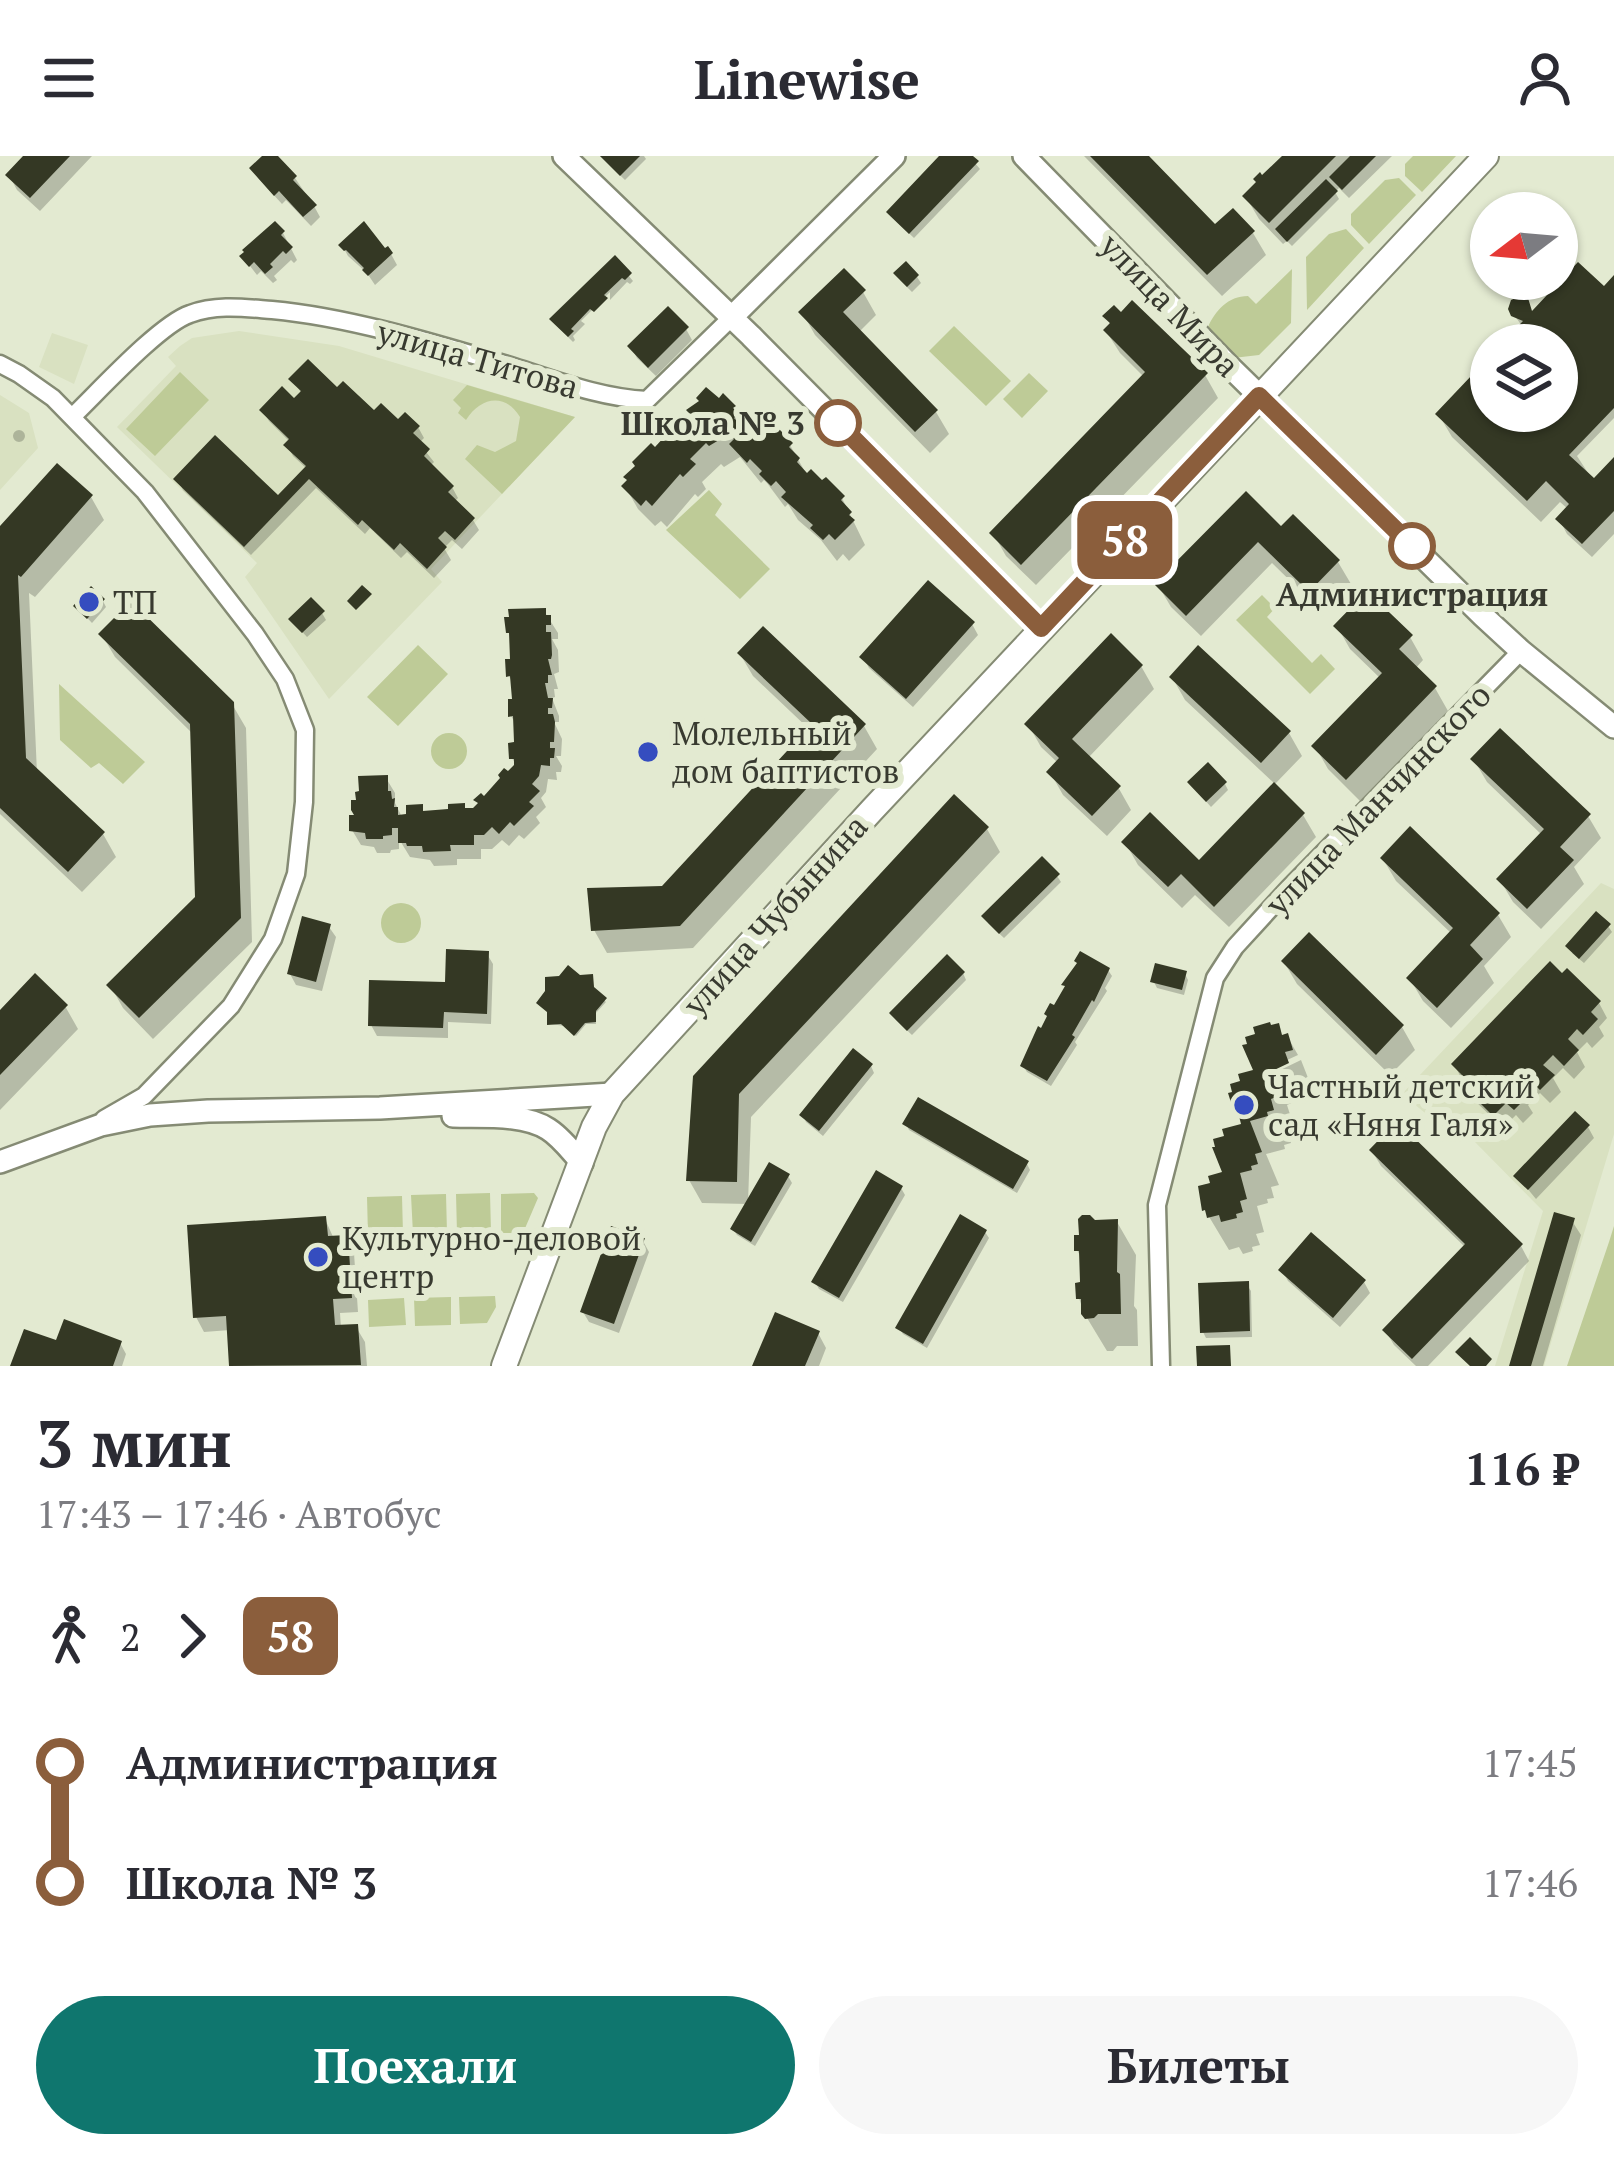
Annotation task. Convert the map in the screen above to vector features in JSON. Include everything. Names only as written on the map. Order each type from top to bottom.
[{"type":"main road","name":"улица Чубынина","points":[[504,1366],[594,1127],[613,1094],[1041,628],[1486,156]]},
{"type":"street","points":[[564,156],[732,317],[1041,628]]},
{"type":"street","name":"улица Титова","points":[[73,416],[186,315],[237,307],[302,313],[451,348],[617,399],[647,400],[894,156]]},
{"type":"street","name":"улица Мира","points":[[1024,156],[1259,396],[1521,651],[1614,727]]},
{"type":"street","points":[[0,364],[73,416],[145,492],[255,634],[284,679],[305,730],[296,874],[273,940],[231,1006],[144,1096],[73,1134]]},
{"type":"street","name":"улица Манчинского","points":[[1162,1366],[1156,1205],[1215,977],[1235,947],[1521,651]]},
{"type":"street","points":[[0,1162],[101,1125],[150,1115],[613,1094]]},
{"type":"street","points":[[380,1108],[533,1123],[560,1138],[582,1163]]},
{"type":"shaded area","points":[[1413,156],[1456,156],[1422,192],[1405,176],[1405,164]]},
{"type":"shaded area","points":[[1399,178],[1416,195],[1369,244],[1351,225],[1351,214],[1385,180]]},
{"type":"shaded area","points":[[1346,229],[1364,248],[1307,310],[1306,257],[1329,234]]},
{"type":"shaded area","points":[[1292,269],[1291,323],[1259,355],[1233,358],[1210,336],[1208,327],[1214,315],[1241,297],[1248,296],[1256,304]]},
{"type":"shaded area","points":[[954,326],[1011,381],[986,406],[929,351]]},
{"type":"shaded area","name":"Школа № 3","points":[[239,331],[339,346],[575,417],[431,569],[442,582],[329,699],[245,577],[257,563],[117,427],[176,366],[168,357],[180,346],[192,338]]},
{"type":"shaded area","points":[[52,333],[88,345],[74,384],[39,367]]},
{"type":"shaded area","points":[[180,372],[209,400],[155,456],[126,429]]},
{"type":"shaded area","points":[[1029,373],[1048,391],[1022,418],[1003,399]]},
{"type":"shaded area","points":[[467,385],[575,417],[502,494],[465,459],[477,445],[495,452],[516,441],[520,417],[507,404],[493,400],[478,406],[466,420],[453,400]]},
{"type":"shaded area","points":[[0,395],[29,413],[38,448],[0,490]]},
{"type":"shaded area","points":[[709,490],[722,504],[715,515],[770,569],[740,599],[666,530]]},
{"type":"shaded area","points":[[1262,595],[1275,608],[1267,617],[1312,663],[1321,654],[1335,669],[1310,694],[1236,620]]},
{"type":"shaded area","points":[[418,645],[448,674],[398,726],[367,697]]},
{"type":"shaded area","points":[[59,684],[145,762],[123,784],[99,763],[91,768],[60,740]]},
{"type":"shaded area","points":[[449,733],[461,739],[467,751],[461,763],[449,769],[437,763],[431,751],[437,739]]},
{"type":"shaded area","points":[[1601,883],[1614,889],[1614,1134],[1544,1366],[1495,1366],[1543,1211],[1473,1140],[1453,1136],[1402,1094]]},
{"type":"shaded area","points":[[401,903],[415,909],[421,923],[415,937],[401,943],[387,937],[381,923],[387,909]]},
{"type":"shaded area","points":[[490,1193],[491,1232],[457,1233],[456,1194]]},
{"type":"shaded area","points":[[534,1193],[538,1198],[523,1233],[501,1233],[501,1194]]},
{"type":"shaded area","points":[[446,1194],[447,1233],[413,1234],[411,1195]]},
{"type":"shaded area","points":[[402,1196],[403,1234],[368,1235],[367,1197]]},
{"type":"shaded area","points":[[1614,1226],[1614,1366],[1567,1366],[1609,1242]]},
{"type":"shaded area","points":[[495,1296],[496,1307],[487,1323],[460,1324],[459,1297]]},
{"type":"shaded area","points":[[451,1297],[451,1325],[415,1326],[414,1298]]},
{"type":"shaded area","points":[[404,1298],[406,1325],[369,1327],[368,1300]]},
{"type":"building","points":[[23,156],[70,156],[30,198],[5,175]]},
{"type":"building","points":[[262,156],[278,156],[317,205],[303,217],[279,191],[274,196],[249,168]]},
{"type":"building","points":[[600,156],[640,156],[620,176]]},
{"type":"building","points":[[939,156],[973,156],[979,161],[909,234],[886,212]]},
{"type":"building","points":[[1090,156],[1149,156],[1215,224],[1233,208],[1255,231],[1207,275]]},
{"type":"building","points":[[1282,156],[1336,156],[1269,223],[1242,196],[1260,172],[1262,175]]},
{"type":"building","points":[[1350,156],[1376,156],[1342,190],[1329,177]]},
{"type":"building","points":[[1326,179],[1338,191],[1287,242],[1275,229]]},
{"type":"building","points":[[275,221],[293,247],[286,254],[283,251],[265,274],[254,262],[249,267],[239,256]]},
{"type":"building","points":[[364,221],[393,253],[368,276],[338,245]]},
{"type":"building","points":[[615,255],[632,273],[604,295],[608,298],[594,312],[590,309],[568,337],[549,319]]},
{"type":"building","points":[[906,261],[919,275],[907,287],[893,273]]},
{"type":"building","points":[[1578,262],[1604,286],[1614,275],[1614,408],[1569,455],[1594,478],[1614,457],[1614,511],[1582,544],[1555,519],[1569,504],[1546,481],[1527,501],[1435,414],[1470,377],[1470,432],[1578,432],[1578,324],[1520,324],[1523,321],[1508,309],[1511,300],[1529,300],[1532,311],[1542,300],[1578,300]]},
{"type":"building","points":[[844,268],[866,290],[843,312],[938,410],[915,432],[798,312]]},
{"type":"building","points":[[1132,300],[1208,373],[1021,565],[989,533],[1145,372],[1103,330],[1110,323],[1102,316],[1114,305],[1121,312]]},
{"type":"building","points":[[668,306],[689,327],[648,368],[627,346]]},
{"type":"building","points":[[308,359],[337,387],[343,381],[374,410],[381,403],[398,419],[405,412],[420,426],[413,433],[430,449],[424,456],[454,486],[448,492],[475,518],[455,540],[445,531],[438,538],[447,547],[427,569],[400,543],[394,550],[362,520],[358,525],[309,479],[244,547],[173,479],[215,435],[278,495],[306,466],[283,445],[289,439],[259,410],[282,386],[294,398],[301,391],[288,379]]},
{"type":"building","points":[[706,387],[719,398],[723,393],[736,406],[739,413],[734,418],[740,424],[750,413],[769,427],[773,423],[793,443],[789,447],[807,473],[811,469],[822,480],[826,477],[845,496],[841,500],[855,520],[835,540],[829,534],[823,540],[810,528],[813,525],[781,497],[786,492],[776,481],[771,486],[750,459],[747,463],[729,444],[734,439],[729,434],[709,446],[706,443],[690,459],[696,464],[683,477],[680,474],[652,506],[646,500],[641,506],[621,486],[635,466],[632,462],[651,443],[655,447],[666,435],[669,439],[686,422],[686,410],[699,401],[696,398]]},
{"type":"building","points":[[57,463],[93,495],[18,575],[26,758],[105,832],[68,872],[0,808],[0,526]]},
{"type":"building","points":[[1246,491],[1281,526],[1293,514],[1340,560],[1309,592],[1258,542],[1186,616],[1154,584]]},
{"type":"building","points":[[928,580],[975,622],[906,699],[859,657]]},
{"type":"building","points":[[362,585],[372,594],[356,610],[347,601]]},
{"type":"building","name":"ТП","points":[[91,586],[105,599],[87,619],[73,606]]},
{"type":"building","points":[[1367,591],[1413,635],[1399,649],[1437,686],[1346,780],[1311,746],[1382,673],[1333,626]]},
{"type":"building","points":[[311,597],[325,611],[302,633],[288,619]]},
{"type":"building","points":[[131,601],[234,702],[241,918],[139,1018],[106,985],[195,897],[190,724],[98,634]]},
{"type":"building","points":[[546,608],[546,615],[551,615],[546,632],[551,632],[548,659],[552,675],[545,683],[548,698],[553,698],[548,714],[553,714],[555,722],[550,748],[555,748],[550,766],[541,765],[532,784],[540,791],[529,802],[534,806],[514,826],[510,822],[499,834],[492,827],[484,835],[474,835],[474,845],[450,845],[451,851],[423,852],[422,846],[398,843],[398,828],[383,839],[366,839],[365,833],[349,831],[358,776],[388,775],[388,791],[395,798],[398,815],[406,814],[406,805],[423,804],[423,811],[448,809],[448,804],[465,803],[465,808],[473,808],[478,803],[473,800],[481,793],[484,796],[504,768],[508,771],[514,765],[514,759],[509,759],[508,743],[514,742],[513,716],[508,717],[508,699],[512,699],[510,676],[506,677],[505,659],[510,659],[504,617],[509,617],[508,609]]},
{"type":"building","points":[[763,626],[866,724],[680,926],[591,931],[587,888],[662,886],[812,724],[737,653]]},
{"type":"building","points":[[1111,633],[1143,665],[1072,739],[1121,786],[1092,816],[1046,772],[1059,758],[1024,724]]},
{"type":"building","points":[[1198,645],[1291,731],[1261,763],[1169,677]]},
{"type":"building","points":[[1500,728],[1591,814],[1560,847],[1574,860],[1527,909],[1496,879],[1544,829],[1470,759]]},
{"type":"building","points":[[1208,762],[1227,782],[1206,802],[1187,782]]},
{"type":"building","points":[[1274,782],[1305,813],[1214,907],[1181,874],[1168,887],[1121,842],[1150,812],[1199,860]]},
{"type":"building","points":[[954,794],[989,827],[739,1094],[737,1182],[686,1181],[693,1076]]},
{"type":"building","points":[[1410,826],[1500,913],[1470,945],[1483,959],[1437,1008],[1406,978],[1453,928],[1380,858]]},
{"type":"building","points":[[1042,856],[1060,874],[999,934],[981,916]]},
{"type":"building","points":[[1596,911],[1611,924],[1579,959],[1565,946]]},
{"type":"building","points":[[302,916],[331,924],[316,982],[287,974]]},
{"type":"building","points":[[1309,932],[1404,1025],[1376,1055],[1281,961]]},
{"type":"building","points":[[446,949],[489,951],[487,1014],[444,1012],[443,1028],[368,1026],[369,980],[445,982]]},
{"type":"building","points":[[1080,951],[1110,968],[1047,1081],[1020,1066]]},
{"type":"building","points":[[947,954],[965,972],[907,1031],[889,1013]]},
{"type":"building","points":[[1550,961],[1562,973],[1567,968],[1601,1001],[1591,1012],[1598,1019],[1583,1035],[1577,1029],[1568,1039],[1579,1050],[1564,1066],[1553,1055],[1543,1065],[1555,1075],[1540,1090],[1530,1080],[1520,1090],[1527,1097],[1514,1110],[1506,1103],[1493,1116],[1459,1082],[1464,1077],[1451,1064]]},
{"type":"building","points":[[1155,963],[1187,971],[1182,990],[1150,982]]},
{"type":"building","points":[[568,965],[580,975],[593,974],[594,987],[607,998],[596,1011],[596,1022],[585,1023],[574,1036],[561,1024],[547,1025],[547,1012],[536,1003],[545,991],[545,977],[559,976]]},
{"type":"building","points":[[35,973],[68,1005],[0,1075],[0,1010]]},
{"type":"building","points":[[1279,1023],[1282,1035],[1288,1033],[1293,1050],[1285,1052],[1289,1063],[1270,1072],[1279,1096],[1271,1099],[1274,1110],[1250,1121],[1262,1152],[1255,1154],[1258,1164],[1252,1170],[1240,1173],[1247,1199],[1240,1201],[1243,1212],[1221,1222],[1219,1215],[1207,1218],[1202,1211],[1198,1186],[1222,1172],[1213,1139],[1224,1136],[1222,1129],[1241,1124],[1228,1093],[1232,1092],[1230,1084],[1240,1081],[1238,1074],[1253,1070],[1242,1045],[1247,1044],[1245,1037],[1255,1034],[1253,1027]]},
{"type":"building","points":[[853,1048],[873,1064],[819,1131],[799,1115]]},
{"type":"building","points":[[918,1097],[1029,1161],[1013,1189],[902,1124]]},
{"type":"building","points":[[1575,1111],[1590,1125],[1528,1190],[1513,1176]]},
{"type":"building","points":[[1397,1121],[1523,1244],[1412,1359],[1382,1330],[1465,1244],[1369,1150]]},
{"type":"building","points":[[769,1162],[790,1174],[751,1242],[730,1229]]},
{"type":"building","points":[[876,1170],[903,1186],[839,1298],[811,1282]]},
{"type":"building","points":[[1554,1212],[1575,1218],[1531,1366],[1509,1366]]},
{"type":"building","points":[[960,1214],[987,1230],[923,1344],[895,1328]]},
{"type":"building","points":[[1082,1215],[1118,1219],[1121,1314],[1085,1319],[1081,1314],[1081,1299],[1076,1299],[1075,1283],[1080,1282],[1074,1235],[1079,1235]]},
{"type":"building","points":[[326,1216],[328,1236],[348,1235],[352,1298],[333,1299],[335,1325],[358,1324],[361,1365],[229,1366],[226,1316],[193,1318],[187,1225]]},
{"type":"building","points":[[611,1226],[645,1238],[614,1324],[580,1312]]},
{"type":"building","points":[[1311,1232],[1366,1280],[1333,1318],[1278,1270]]},
{"type":"building","points":[[1249,1281],[1250,1331],[1200,1333],[1198,1283]]},
{"type":"building","points":[[775,1312],[820,1331],[805,1366],[752,1366]]},
{"type":"building","points":[[64,1319],[122,1341],[113,1366],[10,1366],[24,1329],[56,1340]]},
{"type":"building","points":[[1470,1337],[1492,1359],[1486,1366],[1470,1366],[1455,1352]]},
{"type":"building","points":[[1230,1345],[1231,1366],[1197,1366],[1196,1346]]},
{"type":"bus line","name":"58","points":[[838,423],[1041,628],[1259,396],[1412,546]]},
{"type":"place","name":"Школа № 3","points":[[838,423]]},
{"type":"place","name":"Администрация","points":[[1412,546]]},
{"type":"place","name":"ТП","points":[[89,602]]},
{"type":"place","name":"Молельный дом баптистов","points":[[648,752]]},
{"type":"place","name":"Частный детский сад «Няня Галя»","points":[[1244,1105]]},
{"type":"place","name":"Культурно-деловой центр","points":[[318,1257]]}]
